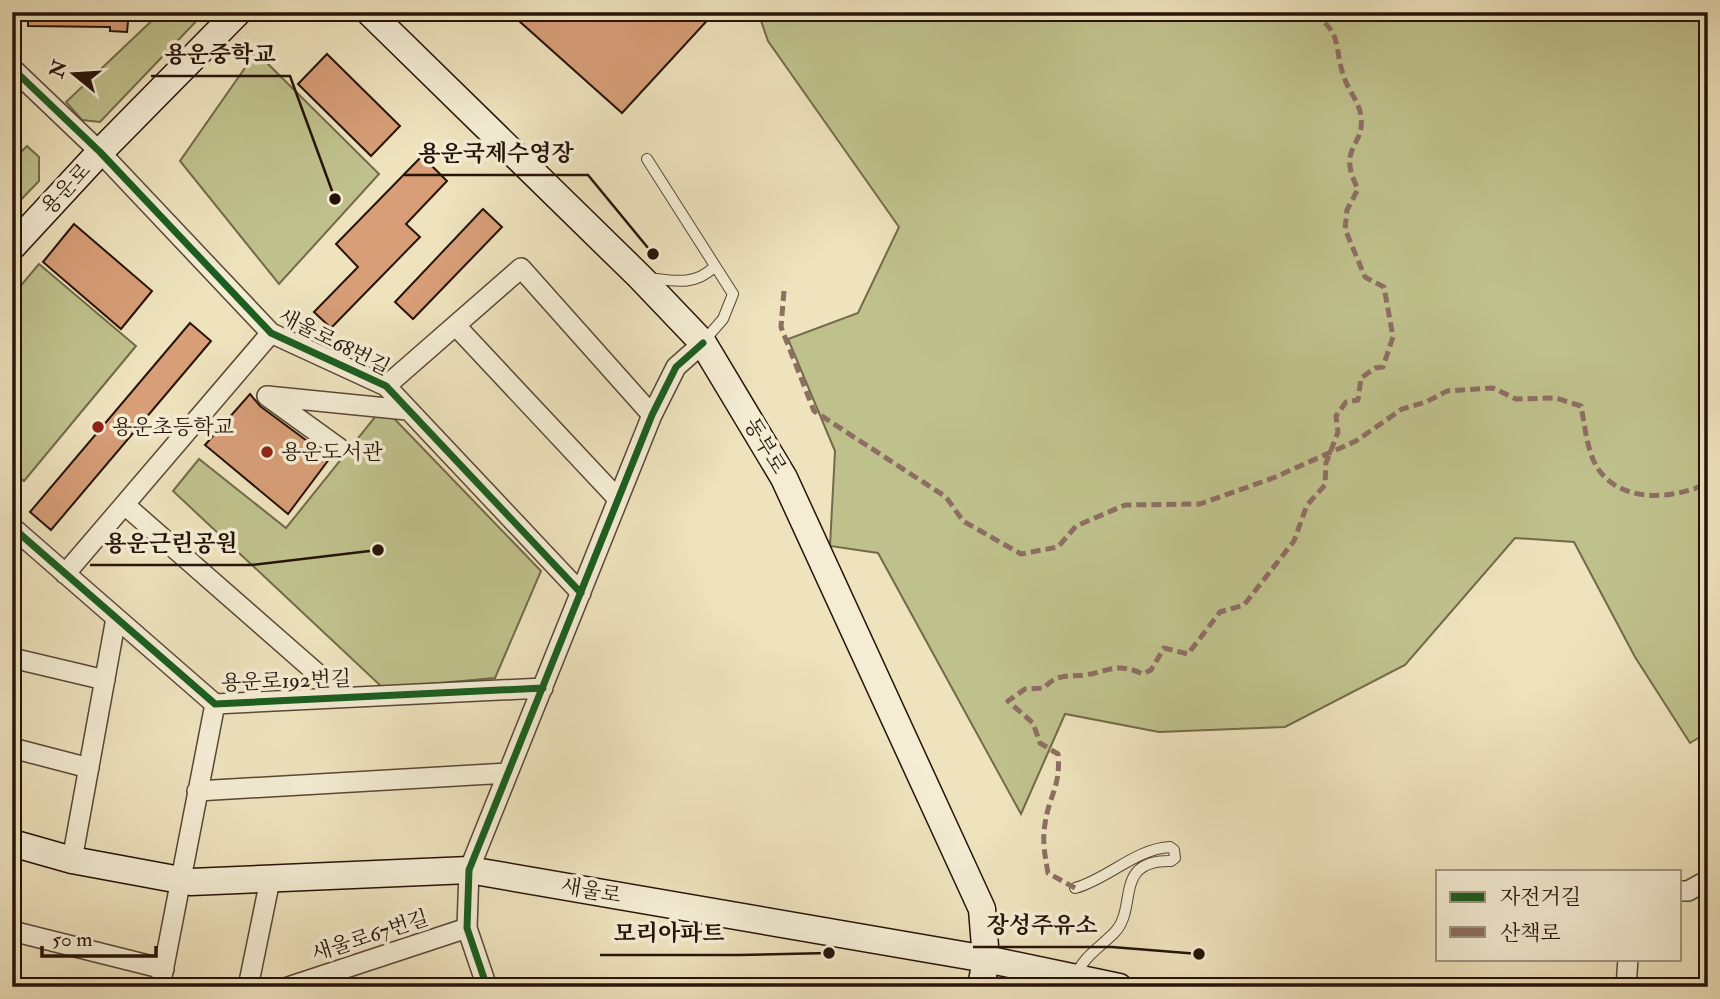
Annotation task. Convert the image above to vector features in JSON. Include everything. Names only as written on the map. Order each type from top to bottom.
[{"type":"main road","name":"용운로","points":[[12,247],[100,152],[239,12]]},
{"type":"main road","name":"동부로","points":[[369,12],[640,276],[703,343],[784,478],[982,909],[986,959],[981,987]]},
{"type":"main road","name":"새울로","points":[[12,843],[72,860],[179,881],[270,880],[469,870],[986,959],[1119,987]]},
{"type":"street","name":"새울로68번길","points":[[12,68],[100,152],[271,333],[386,386],[581,593]]},
{"type":"street","name":"새울로68번길","points":[[386,386],[521,268],[652,415]]},
{"type":"street","points":[[456,326],[618,499]]},
{"type":"street","points":[[65,574],[271,333]]},
{"type":"street","points":[[487,987],[467,928],[469,870],[652,415],[677,367],[703,343]]},
{"type":"street","points":[[339,449],[267,396],[407,410]]},
{"type":"street","name":"용운로192번길","points":[[125,505],[344,696]]},
{"type":"street","name":"용운로192번길","points":[[12,527],[215,704],[543,688]]},
{"type":"street","points":[[72,860],[116,618]]},
{"type":"street","points":[[12,658],[105,680]]},
{"type":"street","points":[[12,931],[162,978],[215,704]]},
{"type":"street","points":[[12,748],[89,768]]},
{"type":"street","points":[[197,791],[508,773]]},
{"type":"street","points":[[248,987],[270,880]]},
{"type":"street","points":[[1682,891],[1688,891],[1708,880]]},
{"type":"street","name":"새울로67번길","points":[[288,987],[467,928]]},
{"type":"street","points":[[1626,987],[1628,960]]},
{"type":"lane","points":[[647,159],[733,294],[723,319],[703,343]]},
{"type":"lane","points":[[640,276],[685,282],[704,276],[714,267]]},
{"type":"lane","points":[[1075,888],[1091,884],[1152,848],[1170,846],[1174,850],[1175,858],[1171,861],[1159,861],[1133,875],[1127,887],[1124,915],[1115,932],[1082,961],[1075,978]]},
{"type":"green space","points":[[161,12],[205,12],[100,122],[82,120],[66,102]]},
{"type":"green space","points":[[758,12],[1708,12],[1708,732],[1690,743],[1635,657],[1574,542],[1515,538],[1405,665],[1285,727],[1159,732],[1065,714],[1021,814],[878,553],[830,546],[835,451],[788,339],[858,313],[899,227],[768,41]]},
{"type":"green space","points":[[256,52],[379,174],[279,284],[180,161]]},
{"type":"green space","points":[[27,146],[39,157],[39,181],[12,209],[12,161]]},
{"type":"green space","points":[[39,264],[136,346],[24,481],[12,471],[12,296]]},
{"type":"green space","points":[[383,407],[541,571],[495,678],[383,688],[173,491],[199,459],[286,528]]},
{"type":"building","points":[[28,12],[129,12],[127,32],[110,31],[110,27],[28,26]]},
{"type":"building","points":[[509,12],[715,12],[622,113]]},
{"type":"building","points":[[327,54],[400,126],[371,156],[298,84]]},
{"type":"building","points":[[422,156],[447,181],[406,224],[420,237],[331,328],[314,312],[358,267],[336,244]]},
{"type":"building","points":[[483,209],[502,227],[413,319],[395,302]]},
{"type":"building","points":[[74,224],[152,291],[121,329],[43,262]]},
{"type":"building","points":[[190,323],[211,341],[51,530],[30,512]]},
{"type":"building","name":"용운도서관","points":[[250,394],[260,406],[330,458],[288,514],[205,445]]},
{"type":"marked path","points":[[1075,888],[1048,873],[1045,855],[1044,830],[1058,775],[1058,754],[1040,743],[1033,723],[1008,701],[1025,689],[1044,688],[1063,677],[1120,668],[1143,674],[1151,670],[1164,648],[1188,654],[1220,612],[1244,605],[1294,541],[1307,505],[1325,485],[1326,463],[1338,432],[1336,416],[1346,402],[1358,400],[1361,378],[1375,368],[1383,367],[1393,337],[1384,287],[1365,277],[1345,229],[1347,210],[1358,189],[1352,175],[1350,156],[1361,127],[1360,112],[1344,77],[1333,34],[1329,27],[1311,12]]},
{"type":"marked path","points":[[784,291],[781,327],[814,411],[946,497],[963,521],[1021,554],[1058,547],[1076,526],[1125,505],[1200,504],[1273,478],[1356,441],[1402,409],[1426,402],[1447,391],[1493,388],[1516,399],[1556,398],[1581,406],[1589,448],[1599,470],[1611,482],[1625,490],[1641,494],[1676,494],[1708,483]]},
{"type":"cycle path","points":[[12,68],[100,152],[271,333],[386,386],[581,593]]},
{"type":"cycle path","points":[[487,987],[467,928],[469,870],[652,415],[676,367],[703,343]]},
{"type":"cycle path","points":[[12,527],[215,704],[543,688]]},
{"type":"place","name":"용운중학교","points":[[335,199]]},
{"type":"place","name":"용운국제수영장","points":[[653,254]]},
{"type":"place","name":"용운초등학교","points":[[98,427]]},
{"type":"place","name":"용운도서관","points":[[267,452]]},
{"type":"place","name":"용운근린공원","points":[[378,550]]},
{"type":"place","name":"모리아파트","points":[[829,953]]},
{"type":"place","name":"장성주유소","points":[[1199,954]]}]
